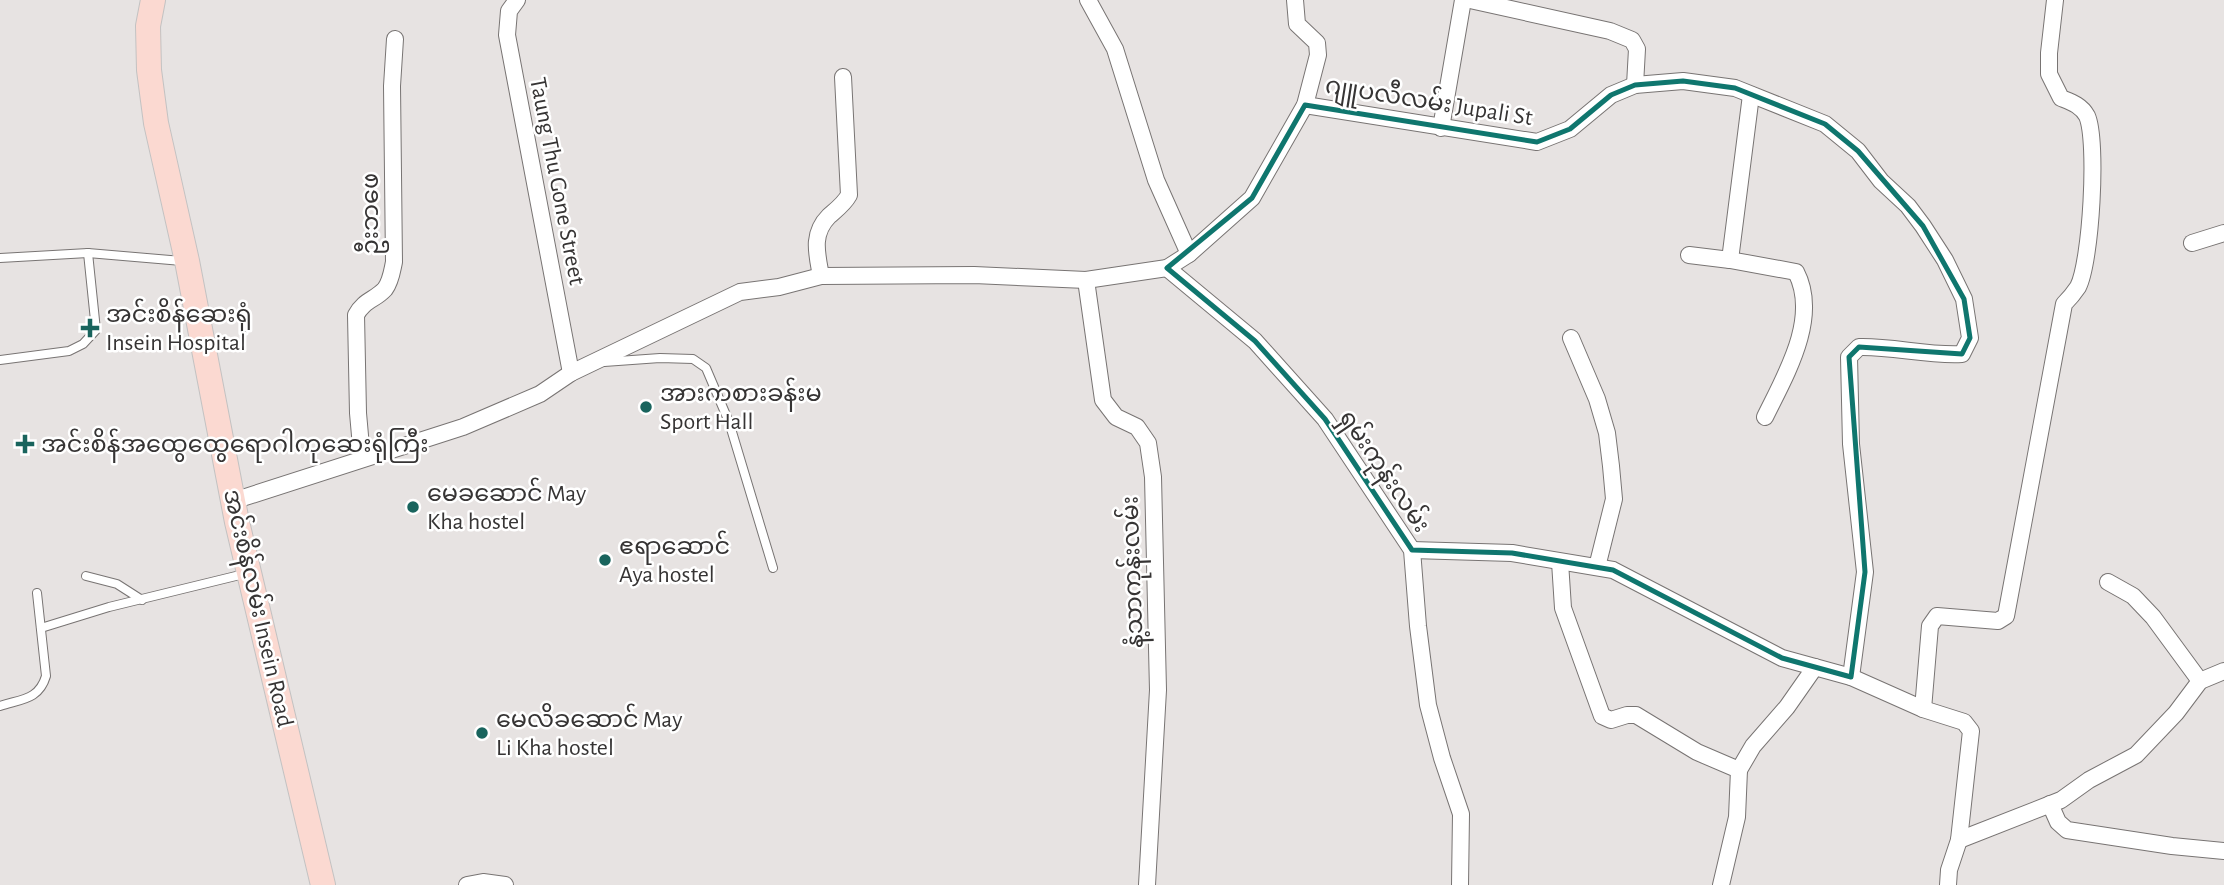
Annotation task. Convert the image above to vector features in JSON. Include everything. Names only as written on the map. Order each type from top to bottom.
[{"type":"main road","name":"အင်းစိန်လမ်း Insein Road","points":[[153,0],[148,26],[149,70],[154,109],[187,261],[233,501],[323,885]]},
{"type":"street","name":"Taung Thu Gone Street","points":[[517,0],[509,10],[506,35],[571,373]]},
{"type":"street","points":[[1088,0],[1115,48],[1156,180],[1189,254]]},
{"type":"street","points":[[233,501],[463,426],[540,394],[571,373],[740,292],[779,287],[821,276],[974,275],[1086,280],[1167,268],[1189,254],[1252,198],[1305,104],[1318,55],[1317,43],[1297,24],[1295,0]]},
{"type":"street","points":[[1441,128],[1463,0]]},
{"type":"street","points":[[1470,0],[1610,31],[1632,40],[1637,49],[1635,85]]},
{"type":"street","points":[[1923,709],[1930,626],[1933,620],[1937,616],[1998,621],[2006,616],[2064,304],[2078,286],[2086,259],[2092,145],[2087,116],[2077,104],[2061,97],[2049,74],[2055,0]]},
{"type":"street","name":"ဦးဘဖေ","points":[[362,458],[356,315],[362,304],[384,290],[390,280],[394,262],[392,86],[395,39]]},
{"type":"street","points":[[821,276],[815,245],[822,223],[845,203],[849,195],[843,77]]},
{"type":"street","name":"ဂျူပလီလမ်း Jupali St","points":[[1305,104],[1537,142],[1570,129],[1611,95],[1635,85],[1683,81],[1735,88],[1751,94],[1825,124],[1858,151],[1881,181],[1908,206],[1945,260],[1964,299],[1970,338],[1962,354],[1943,355],[1875,346],[1859,347],[1849,357],[1851,444],[1865,572],[1851,677]]},
{"type":"street","points":[[1730,260],[1751,94]]},
{"type":"street","points":[[2192,243],[2224,233]]},
{"type":"street","points":[[1689,254],[1796,272],[1802,283],[1803,319],[1793,359],[1765,417]]},
{"type":"street","name":"ရှမ်းကုန်းလမ်း","points":[[1167,268],[1255,341],[1325,419],[1412,550],[1428,705],[1461,814],[1460,885]]},
{"type":"street","name":"နံ့သာကုန်းလမ်း","points":[[1086,280],[1103,400],[1116,417],[1137,427],[1147,443],[1153,477],[1158,690],[1147,885]]},
{"type":"street","points":[[1571,338],[1597,399],[1607,433],[1611,466],[1614,499],[1597,567]]},
{"type":"street","points":[[1412,550],[1512,553],[1613,570],[1782,658],[1851,677],[1923,709],[1964,722],[1971,731],[1959,839],[1949,870],[1948,885]]},
{"type":"street","points":[[1560,562],[1563,608],[1602,716],[1611,720],[1636,715],[1697,752],[1739,770]]},
{"type":"street","points":[[2108,583],[2133,596],[2154,617],[2200,681]]},
{"type":"street","points":[[1721,885],[1738,817],[1739,770],[1753,746],[1787,707],[1815,667]]},
{"type":"street","points":[[1959,839],[2061,800],[2089,780],[2136,755],[2176,713],[2200,681],[2224,671]]},
{"type":"street","points":[[2050,804],[2058,822],[2067,830],[2172,846],[2224,850]]},
{"type":"street","points":[[467,885],[483,882],[505,885]]},
{"type":"lane","points":[[0,360],[69,351],[83,344],[96,330],[88,253]]},
{"type":"lane","points":[[0,258],[88,253],[187,261]]},
{"type":"lane","points":[[593,363],[671,358],[693,359],[706,368],[729,422],[773,568]]},
{"type":"lane","points":[[41,628],[250,572]]},
{"type":"lane","points":[[86,576],[117,584],[142,600]]},
{"type":"lane","points":[[0,706],[34,695],[43,688],[46,677],[37,593]]},
{"type":"highlighted area","points":[[1683,81],[1735,88],[1825,124],[1858,151],[1923,226],[1964,299],[1970,338],[1962,354],[1859,347],[1849,357],[1865,572],[1851,677],[1782,658],[1613,570],[1512,553],[1412,550],[1325,419],[1255,341],[1167,268],[1252,198],[1305,105],[1537,142],[1570,129],[1611,95],[1635,85]]},
{"type":"place","name":"အင်းစိန်ဆေးရုံ Insein Hospital","points":[[90,328]]},
{"type":"place","name":"အားကစားခန်းမ Sport Hall","points":[[646,407]]},
{"type":"place","name":"အင်းစိန်အထွေထွေရောဂါကုဆေးရုံကြီး","points":[[25,444]]},
{"type":"place","name":"မေခဆောင် May Kha hostel","points":[[413,507]]},
{"type":"place","name":"ဧရာဆောင် Aya hostel","points":[[605,560]]},
{"type":"place","name":"မေလိခဆောင် May Li Kha hostel","points":[[482,733]]}]
